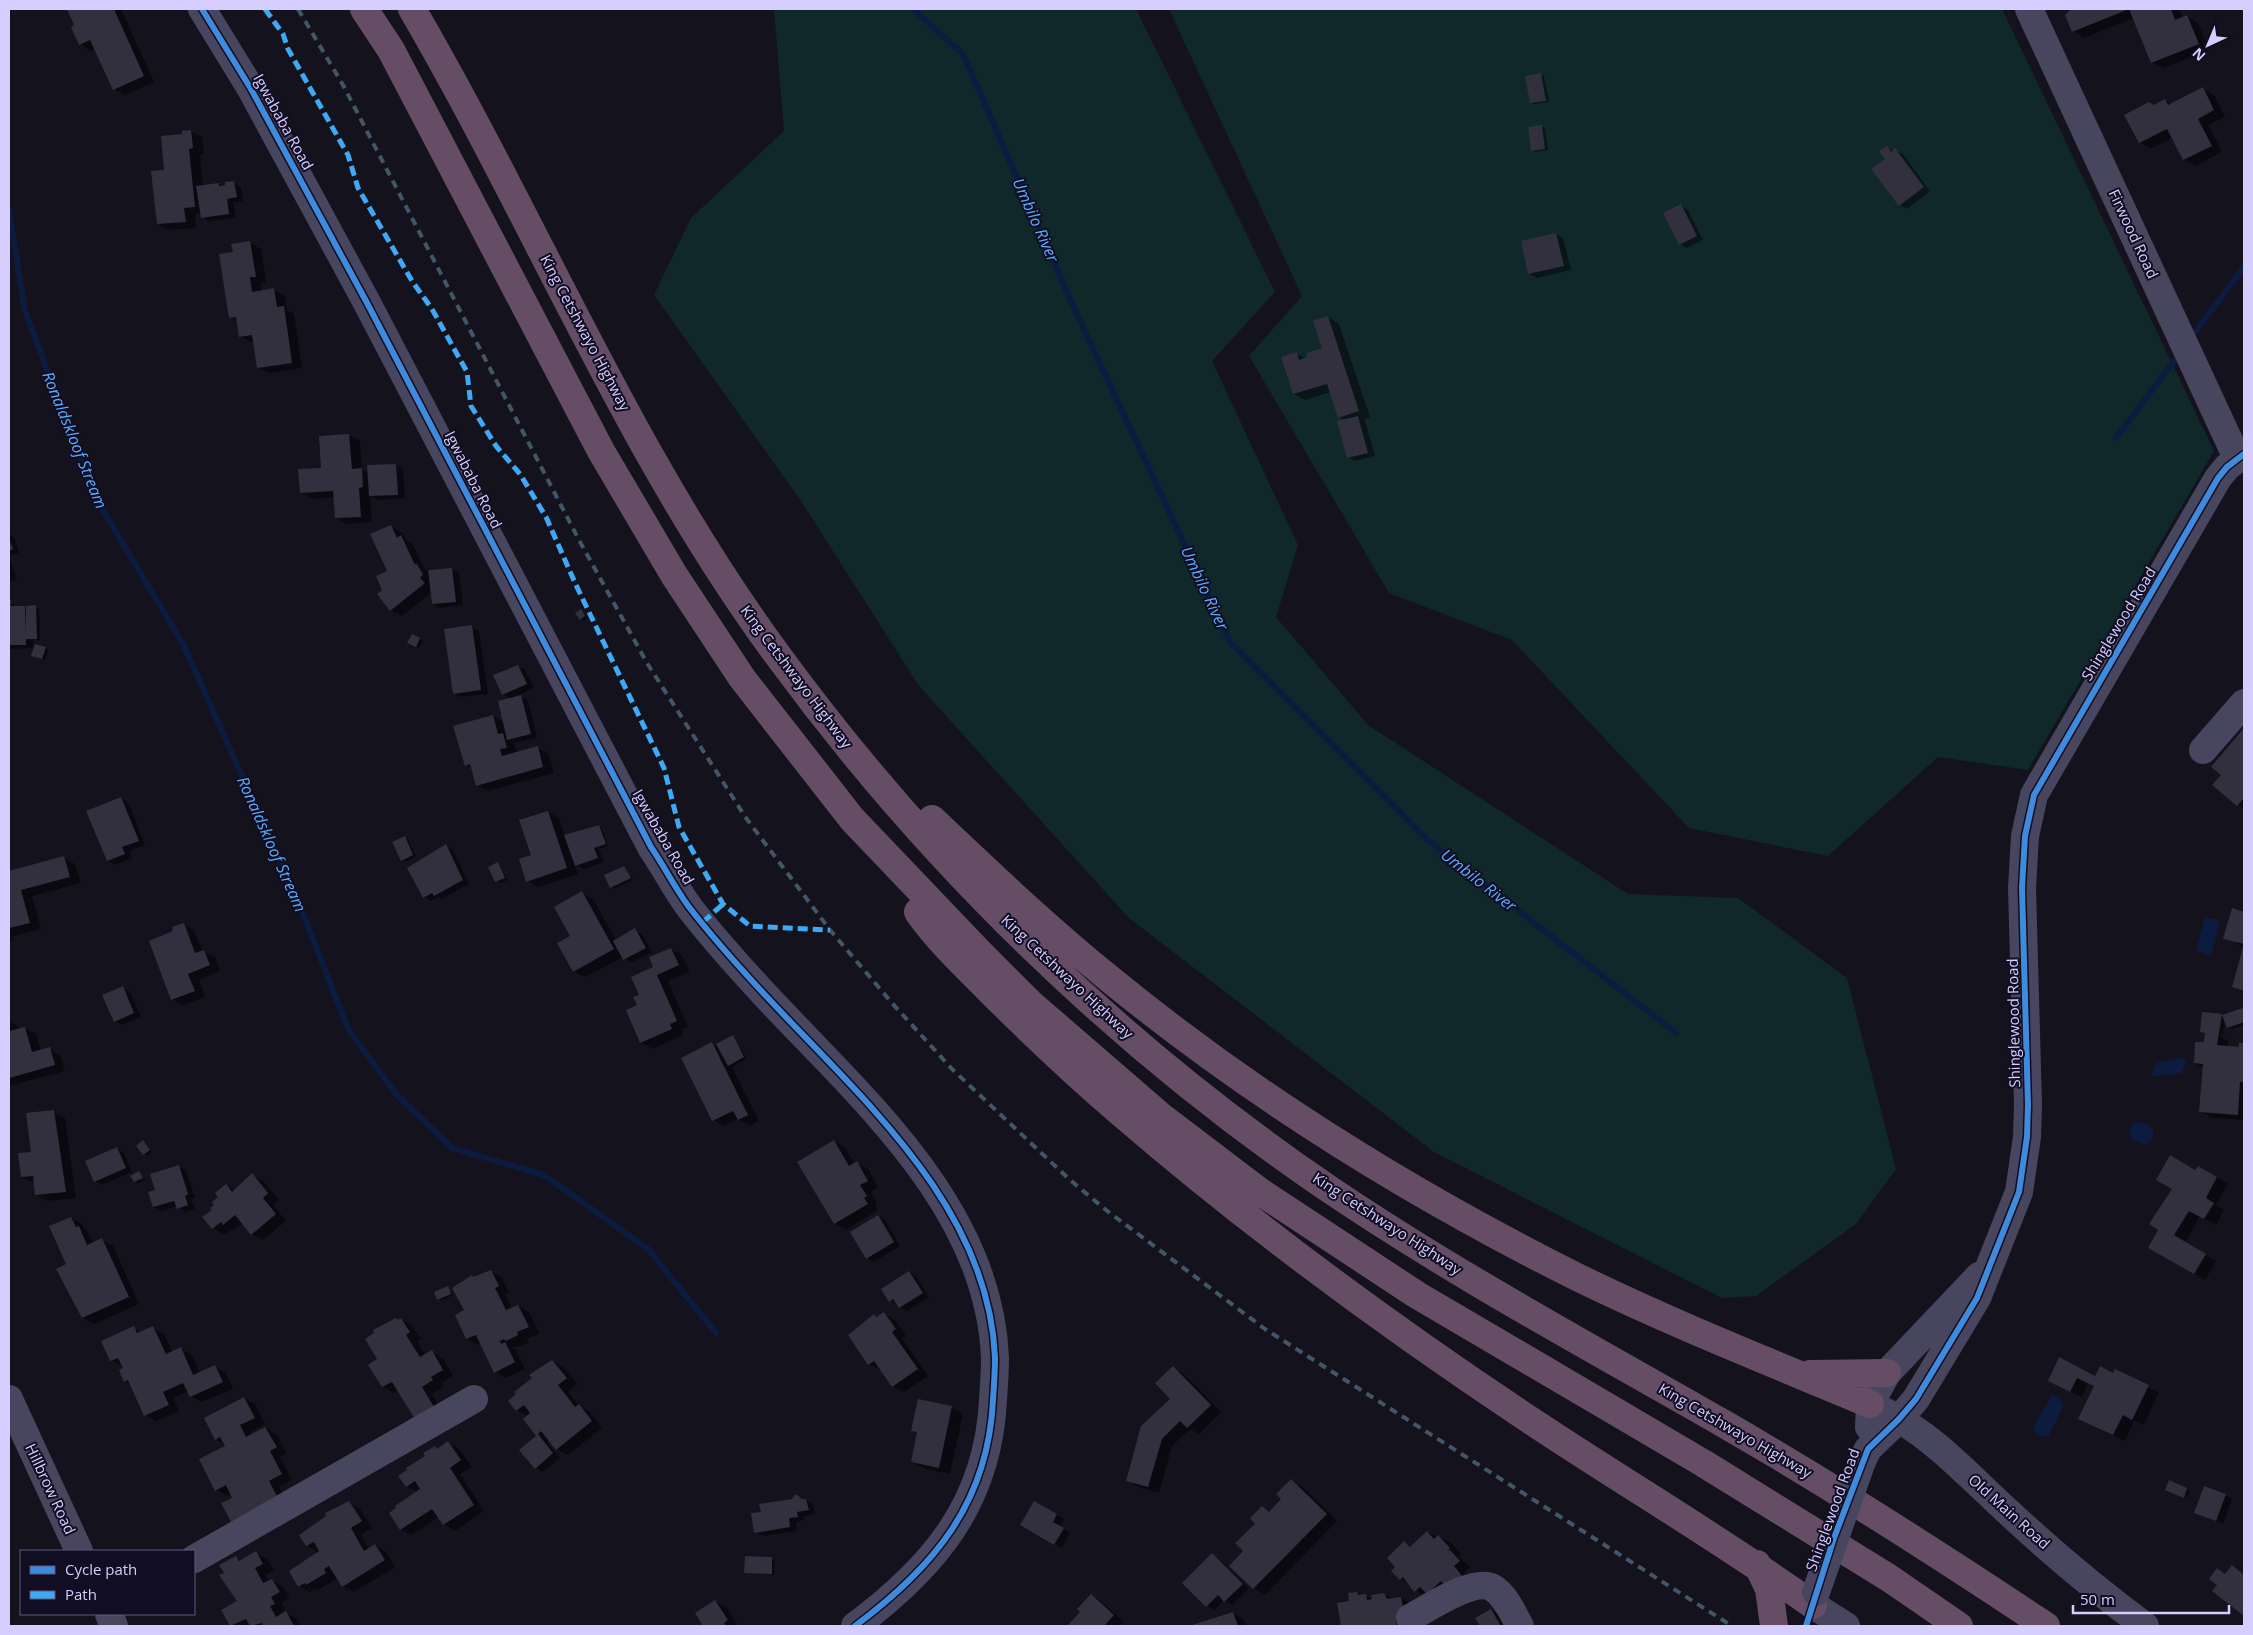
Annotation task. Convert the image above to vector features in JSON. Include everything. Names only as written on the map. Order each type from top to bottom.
[{"type":"highway","points":[[364,9],[392,50],[601,452],[674,576],[742,678],[852,819],[931,903],[1030,1003],[1164,1118],[1259,1191],[1417,1295],[1703,1463],[1889,1578],[1959,1626]]},
{"type":"highway","name":"King Cetshwayo Highway","points":[[412,9],[476,125],[584,334],[670,492],[748,614],[856,756],[945,858],[1050,964],[1141,1044],[1258,1138],[1329,1189],[1422,1249],[1807,1472],[1928,1548],[2046,1626]]},
{"type":"highway","points":[[856,756],[897,785],[1012,895],[1113,982],[1187,1039],[1285,1107],[1416,1190],[1575,1276],[1710,1338],[1870,1404]]},
{"type":"highway","points":[[852,819],[867,845],[945,946],[1027,1028],[1093,1090],[1191,1174],[1394,1328],[1537,1424],[1757,1564],[1812,1608]]},
{"type":"highway","points":[[1798,1374],[1887,1373]]},
{"type":"highway","points":[[1757,1564],[1769,1589],[1774,1616]]},
{"type":"street","name":"Igwababa Road","points":[[202,9],[251,89],[366,301],[651,847],[689,906],[727,951],[893,1132],[927,1174],[957,1224],[971,1255],[990,1322],[995,1358],[992,1424],[985,1455],[975,1486],[955,1524],[931,1560],[900,1590],[855,1626]]},
{"type":"street","name":"Firwood Road","points":[[2029,9],[2241,456]]},
{"type":"street","name":"Shinglewood Road","points":[[1865,1455],[1916,1399],[1956,1336],[1978,1298],[2015,1204],[2027,1137],[2028,1056],[2022,888],[2025,836],[2034,795],[2218,478],[2241,456]]},
{"type":"street","points":[[2202,750],[2244,703]]},
{"type":"street","name":"Shinglewood Road","points":[[1812,1608],[1865,1455],[1870,1404],[1887,1373],[1989,1266]]},
{"type":"street","name":"Hillbrow Road","points":[[9,1399],[79,1550]]},
{"type":"street","points":[[195,1558],[474,1399]]},
{"type":"street","name":"Old Main Road","points":[[1870,1404],[1899,1419],[1944,1452],[2073,1569],[2145,1626]]},
{"type":"street","points":[[1410,1618],[1465,1589],[1482,1584],[1492,1588],[1503,1598],[1520,1626]]},
{"type":"street","points":[[1812,1608],[1846,1626]]},
{"type":"green space","points":[[774,9],[1136,9],[1275,292],[1212,361],[1298,545],[1276,617],[1368,725],[1628,894],[1738,898],[1847,978],[1896,1169],[1856,1224],[1756,1296],[1722,1298],[1434,1152],[1129,918],[919,686],[801,501],[654,295],[691,218],[784,131]]},
{"type":"green space","points":[[1169,9],[2002,9],[2214,451],[2028,770],[1938,757],[1828,856],[1689,828],[1512,640],[1389,593],[1249,356],[1302,296]]},
{"type":"water","points":[[2207,918],[2215,919],[2219,923],[2211,956],[2196,951],[2204,920]]},
{"type":"water","points":[[2182,1057],[2186,1061],[2182,1073],[2151,1077],[2156,1063]]},
{"type":"water","points":[[2137,1122],[2146,1124],[2153,1130],[2153,1137],[2146,1145],[2133,1140],[2129,1133],[2132,1124]]},
{"type":"water","points":[[2052,1395],[2059,1397],[2063,1406],[2049,1435],[2042,1437],[2037,1434],[2033,1427]]},
{"type":"building","points":[[67,9],[114,9],[144,76],[113,90],[90,40],[79,45],[71,27],[74,25]]},
{"type":"building","points":[[2071,9],[2129,9],[2072,32],[2065,15]]},
{"type":"building","points":[[2129,9],[2171,9],[2175,20],[2187,15],[2199,44],[2151,63]]},
{"type":"building","points":[[1541,73],[1546,101],[1530,103],[1525,76]]},
{"type":"building","points":[[2203,87],[2214,110],[2198,119],[2212,146],[2183,160],[2167,129],[2139,143],[2124,115],[2149,102],[2154,105],[2165,99],[2168,105]]},
{"type":"building","points":[[1542,125],[1545,149],[1531,151],[1528,127]]},
{"type":"building","points":[[191,130],[193,148],[189,149],[195,207],[184,208],[186,222],[157,224],[151,171],[164,170],[161,136],[182,134],[182,131]]},
{"type":"building","points":[[1887,146],[1891,152],[1895,148],[1924,187],[1899,206],[1871,169],[1885,159],[1879,151]]},
{"type":"building","points":[[234,181],[237,197],[227,199],[229,214],[201,218],[196,186],[219,183],[219,186],[225,185],[225,182]]},
{"type":"building","points":[[1681,204],[1697,236],[1679,245],[1663,213]]},
{"type":"building","points":[[1556,233],[1564,266],[1528,274],[1521,241]]},
{"type":"building","points":[[250,241],[256,277],[250,277],[252,292],[274,288],[277,307],[284,306],[292,363],[257,368],[252,335],[239,337],[236,317],[229,318],[219,254],[233,252],[231,244]]},
{"type":"building","points":[[1328,316],[1359,411],[1338,418],[1327,384],[1293,394],[1281,357],[1297,352],[1299,360],[1307,357],[1306,353],[1322,348],[1313,321]]},
{"type":"building","points":[[1358,416],[1368,453],[1347,458],[1337,421]]},
{"type":"building","points":[[349,434],[352,469],[362,468],[363,487],[359,488],[361,517],[335,518],[333,491],[300,493],[298,469],[321,468],[319,436]]},
{"type":"building","points":[[396,464],[398,495],[369,496],[367,465]]},
{"type":"building","points":[[391,525],[397,538],[401,535],[415,565],[416,563],[423,574],[420,578],[425,583],[390,611],[377,594],[382,590],[376,576],[387,571],[370,534]]},
{"type":"building","points":[[9,538],[13,549],[9,551]]},
{"type":"building","points":[[452,568],[456,602],[432,604],[428,570]]},
{"type":"building","points":[[9,600],[11,600],[11,606],[25,606],[26,635],[26,606],[36,605],[37,639],[26,639],[26,645],[9,645]]},
{"type":"building","points":[[581,609],[585,616],[580,620],[575,613]]},
{"type":"building","points":[[472,625],[481,690],[453,694],[444,629]]},
{"type":"building","points":[[412,634],[420,638],[416,647],[407,643]]},
{"type":"building","points":[[35,644],[46,647],[42,659],[31,656]]},
{"type":"building","points":[[518,665],[527,684],[502,695],[493,675]]},
{"type":"building","points":[[521,695],[531,734],[507,740],[498,701]]},
{"type":"building","points":[[493,715],[498,734],[503,733],[507,748],[500,749],[502,756],[538,746],[543,767],[476,786],[470,764],[465,766],[453,726]]},
{"type":"building","points":[[2244,728],[2244,798],[2237,806],[2212,785],[2221,775],[2211,767]]},
{"type":"building","points":[[121,797],[139,841],[122,847],[125,854],[107,861],[86,811]]},
{"type":"building","points":[[548,811],[567,868],[526,882],[519,859],[531,855],[519,820]]},
{"type":"building","points":[[599,825],[606,844],[594,848],[598,858],[575,866],[564,835]]},
{"type":"building","points":[[405,836],[413,855],[401,861],[392,842]]},
{"type":"building","points":[[446,844],[463,880],[434,896],[432,893],[423,898],[407,868]]},
{"type":"building","points":[[64,856],[70,877],[21,890],[30,923],[9,928],[9,871]]},
{"type":"building","points":[[498,862],[505,878],[495,882],[488,867]]},
{"type":"building","points":[[624,866],[631,878],[610,888],[604,875]]},
{"type":"building","points":[[582,891],[614,949],[573,972],[557,943],[570,936],[554,907]]},
{"type":"building","points":[[2232,908],[2244,912],[2244,944],[2223,939]]},
{"type":"building","points":[[184,923],[195,953],[204,950],[210,965],[188,974],[195,991],[171,1000],[149,941],[173,931],[172,927]]},
{"type":"building","points":[[635,928],[646,948],[623,960],[613,941]]},
{"type":"building","points":[[2244,944],[2244,991],[2232,987]]},
{"type":"building","points":[[671,948],[679,965],[657,975],[677,1021],[670,1024],[672,1029],[640,1043],[626,1010],[637,1005],[633,997],[639,995],[631,977],[653,967],[649,957]]},
{"type":"building","points":[[123,986],[134,1013],[114,1022],[102,995]]},
{"type":"building","points":[[2243,1008],[2244,1022],[2227,1028],[2222,1015]]},
{"type":"building","points":[[2202,1012],[2222,1014],[2217,1045],[2239,1047],[2239,1043],[2244,1043],[2244,1082],[2240,1082],[2238,1115],[2199,1112],[2203,1064],[2194,1063],[2195,1042],[2204,1042],[2205,1033],[2200,1032]]},
{"type":"building","points":[[25,1027],[32,1052],[50,1047],[55,1065],[9,1078],[9,1031]]},
{"type":"building","points":[[733,1035],[744,1057],[728,1066],[716,1044]]},
{"type":"building","points":[[712,1042],[748,1115],[738,1120],[733,1111],[712,1121],[681,1058]]},
{"type":"building","points":[[54,1110],[66,1192],[35,1195],[33,1176],[21,1177],[18,1153],[31,1152],[26,1113]]},
{"type":"building","points":[[143,1140],[150,1150],[143,1155],[136,1146]]},
{"type":"building","points":[[834,1140],[849,1166],[857,1161],[868,1181],[860,1185],[867,1196],[864,1198],[868,1204],[834,1224],[797,1162]]},
{"type":"building","points":[[117,1147],[126,1168],[94,1182],[85,1161]]},
{"type":"building","points":[[2170,1155],[2195,1170],[2198,1166],[2217,1177],[2206,1198],[2214,1203],[2204,1219],[2189,1211],[2174,1235],[2206,1254],[2194,1274],[2148,1248],[2158,1230],[2149,1224],[2172,1189],[2156,1180]]},
{"type":"building","points":[[179,1165],[188,1194],[185,1196],[188,1205],[177,1209],[174,1201],[153,1207],[148,1192],[155,1190],[150,1174]]},
{"type":"building","points":[[139,1171],[143,1178],[134,1182],[130,1176]]},
{"type":"building","points":[[252,1173],[268,1193],[263,1198],[276,1214],[251,1235],[235,1215],[223,1225],[221,1222],[212,1229],[202,1217],[212,1210],[210,1208],[214,1205],[212,1202],[218,1197],[215,1193],[226,1184],[232,1192]]},
{"type":"building","points":[[878,1215],[894,1242],[866,1259],[850,1232]]},
{"type":"building","points":[[71,1217],[76,1227],[79,1226],[87,1245],[102,1238],[129,1297],[82,1318],[56,1269],[66,1264],[49,1226]]},
{"type":"building","points":[[491,1270],[499,1286],[495,1288],[506,1310],[518,1305],[529,1327],[517,1332],[518,1335],[506,1341],[504,1339],[500,1341],[501,1344],[505,1342],[515,1362],[494,1373],[476,1335],[466,1339],[455,1315],[464,1310],[452,1288],[472,1275],[473,1277]]},
{"type":"building","points":[[909,1271],[923,1293],[899,1308],[893,1299],[889,1302],[881,1289]]},
{"type":"building","points":[[448,1286],[451,1294],[437,1300],[434,1292]]},
{"type":"building","points":[[884,1312],[896,1329],[892,1332],[918,1369],[892,1387],[874,1361],[868,1365],[848,1335],[874,1314],[876,1317]]},
{"type":"building","points":[[396,1318],[398,1320],[401,1318],[410,1332],[406,1335],[420,1357],[432,1350],[443,1370],[431,1377],[433,1380],[422,1387],[434,1407],[415,1419],[392,1382],[382,1387],[368,1365],[377,1359],[365,1339],[374,1333],[373,1330]]},
{"type":"building","points":[[134,1326],[137,1333],[153,1326],[166,1354],[181,1347],[193,1375],[215,1365],[223,1382],[190,1397],[183,1383],[163,1392],[169,1405],[144,1416],[128,1380],[124,1382],[119,1370],[123,1368],[118,1358],[110,1361],[101,1341]]},
{"type":"building","points":[[2059,1357],[2095,1376],[2100,1366],[2113,1373],[2115,1369],[2149,1385],[2132,1420],[2123,1415],[2113,1435],[2078,1419],[2094,1386],[2077,1378],[2070,1392],[2048,1381]]},
{"type":"building","points":[[552,1360],[567,1378],[558,1385],[575,1407],[579,1404],[592,1421],[556,1450],[541,1431],[538,1434],[553,1453],[535,1469],[519,1450],[536,1436],[523,1419],[530,1413],[524,1405],[516,1411],[508,1401],[516,1394],[514,1392],[532,1378],[529,1375]]},
{"type":"building","points":[[1173,1366],[1211,1405],[1187,1428],[1180,1421],[1162,1439],[1148,1487],[1126,1481],[1141,1426],[1170,1399],[1155,1383]]},
{"type":"building","points":[[244,1397],[255,1418],[240,1425],[246,1437],[265,1427],[277,1447],[270,1451],[282,1474],[269,1481],[278,1498],[231,1522],[221,1503],[232,1498],[226,1485],[215,1491],[199,1459],[225,1446],[220,1437],[215,1440],[204,1418]]},
{"type":"building","points":[[918,1399],[952,1406],[939,1468],[911,1462],[917,1432],[911,1431]]},
{"type":"building","points":[[448,1441],[461,1460],[450,1468],[474,1505],[443,1525],[432,1509],[400,1530],[389,1513],[396,1508],[395,1506],[420,1489],[415,1481],[406,1487],[398,1476],[407,1470],[406,1468],[425,1456],[423,1453],[435,1446],[437,1449]]},
{"type":"building","points":[[1291,1479],[1327,1514],[1253,1589],[1229,1566],[1243,1551],[1235,1543],[1255,1524],[1250,1518],[1262,1506],[1269,1512],[1281,1499],[1276,1494]]},
{"type":"building","points":[[2169,1480],[2187,1488],[2184,1498],[2165,1490]]},
{"type":"building","points":[[2204,1486],[2226,1494],[2216,1521],[2194,1513]]},
{"type":"building","points":[[796,1494],[802,1499],[806,1499],[809,1510],[797,1512],[798,1517],[789,1518],[790,1527],[754,1533],[751,1513],[761,1512],[759,1504],[792,1499]]},
{"type":"building","points":[[349,1501],[362,1521],[351,1528],[364,1551],[375,1544],[385,1560],[342,1587],[329,1566],[324,1569],[326,1573],[306,1585],[305,1583],[298,1587],[289,1571],[319,1551],[314,1542],[306,1546],[299,1535],[326,1516],[325,1513]]},
{"type":"building","points":[[1034,1501],[1057,1514],[1053,1522],[1064,1528],[1054,1545],[1020,1525]]},
{"type":"building","points":[[1427,1531],[1434,1539],[1438,1535],[1450,1548],[1447,1551],[1450,1550],[1460,1561],[1454,1566],[1462,1576],[1448,1589],[1441,1581],[1427,1594],[1420,1587],[1414,1592],[1403,1577],[1400,1580],[1391,1571],[1395,1567],[1387,1558],[1404,1541],[1410,1547]]},
{"type":"building","points":[[256,1551],[263,1564],[255,1568],[263,1583],[272,1579],[280,1592],[271,1597],[275,1604],[270,1606],[276,1617],[286,1611],[294,1626],[263,1626],[262,1623],[250,1626],[246,1619],[230,1626],[221,1610],[237,1601],[219,1575],[224,1573],[219,1565],[236,1556],[239,1561]]},
{"type":"building","points":[[1212,1553],[1243,1584],[1224,1602],[1218,1595],[1206,1607],[1182,1583]]},
{"type":"building","points":[[745,1556],[772,1557],[772,1574],[744,1573]]},
{"type":"building","points":[[2232,1565],[2244,1575],[2244,1616],[2212,1591],[2217,1585],[2209,1579],[2217,1568],[2225,1574]]},
{"type":"building","points":[[1357,1592],[1358,1595],[1366,1594],[1367,1600],[1372,1599],[1371,1595],[1384,1593],[1387,1599],[1401,1597],[1405,1618],[1396,1619],[1397,1626],[1341,1626],[1337,1603],[1349,1601],[1348,1593]]},
{"type":"building","points":[[1091,1594],[1114,1615],[1104,1626],[1067,1626],[1080,1612],[1077,1609]]},
{"type":"building","points":[[715,1600],[728,1620],[724,1623],[726,1626],[703,1626],[695,1613]]},
{"type":"building","points":[[1491,1609],[1501,1626],[1480,1626],[1475,1618]]},
{"type":"building","points":[[1233,1612],[1238,1626],[1189,1626]]},
{"type":"waterway","name":"Umbilo River","points":[[913,9],[963,54],[1075,310],[1230,642],[1429,841],[1676,1033]]},
{"type":"waterway","name":"Ronaldskloof Stream","points":[[9,210],[25,311],[95,497],[184,646],[299,903],[348,1029],[396,1094],[452,1148],[544,1175],[648,1249],[716,1333]]},
{"type":"waterway","points":[[2196,331],[2244,267]]},
{"type":"waterway","points":[[2116,438],[2174,361]]},
{"type":"railway","points":[[298,9],[343,85],[579,540],[647,663],[746,818],[830,930],[892,1003],[952,1069],[1069,1179],[1106,1210],[1265,1329],[1732,1626]]},
{"type":"marked path","points":[[265,9],[283,34],[288,49],[348,155],[358,188],[412,281],[432,309],[467,372],[471,406],[496,446],[520,474],[546,517],[576,585],[664,768],[679,827],[723,904],[750,926],[830,930]]},
{"type":"marked path","points":[[703,922],[723,904]]},
{"type":"cycle path","points":[[202,9],[251,89],[366,301],[651,847],[674,885],[689,907],[729,955],[871,1107],[909,1152],[942,1199],[968,1248],[987,1301],[995,1358],[989,1437],[980,1470],[968,1501],[952,1530],[932,1556],[883,1604],[855,1626]]},
{"type":"cycle path","points":[[1806,1626],[1834,1538],[1868,1449],[1899,1419],[1916,1399],[1977,1298],[2019,1192],[2027,1137],[2028,1105],[2022,888],[2025,836],[2034,795],[2218,478],[2227,467],[2244,454]]}]
